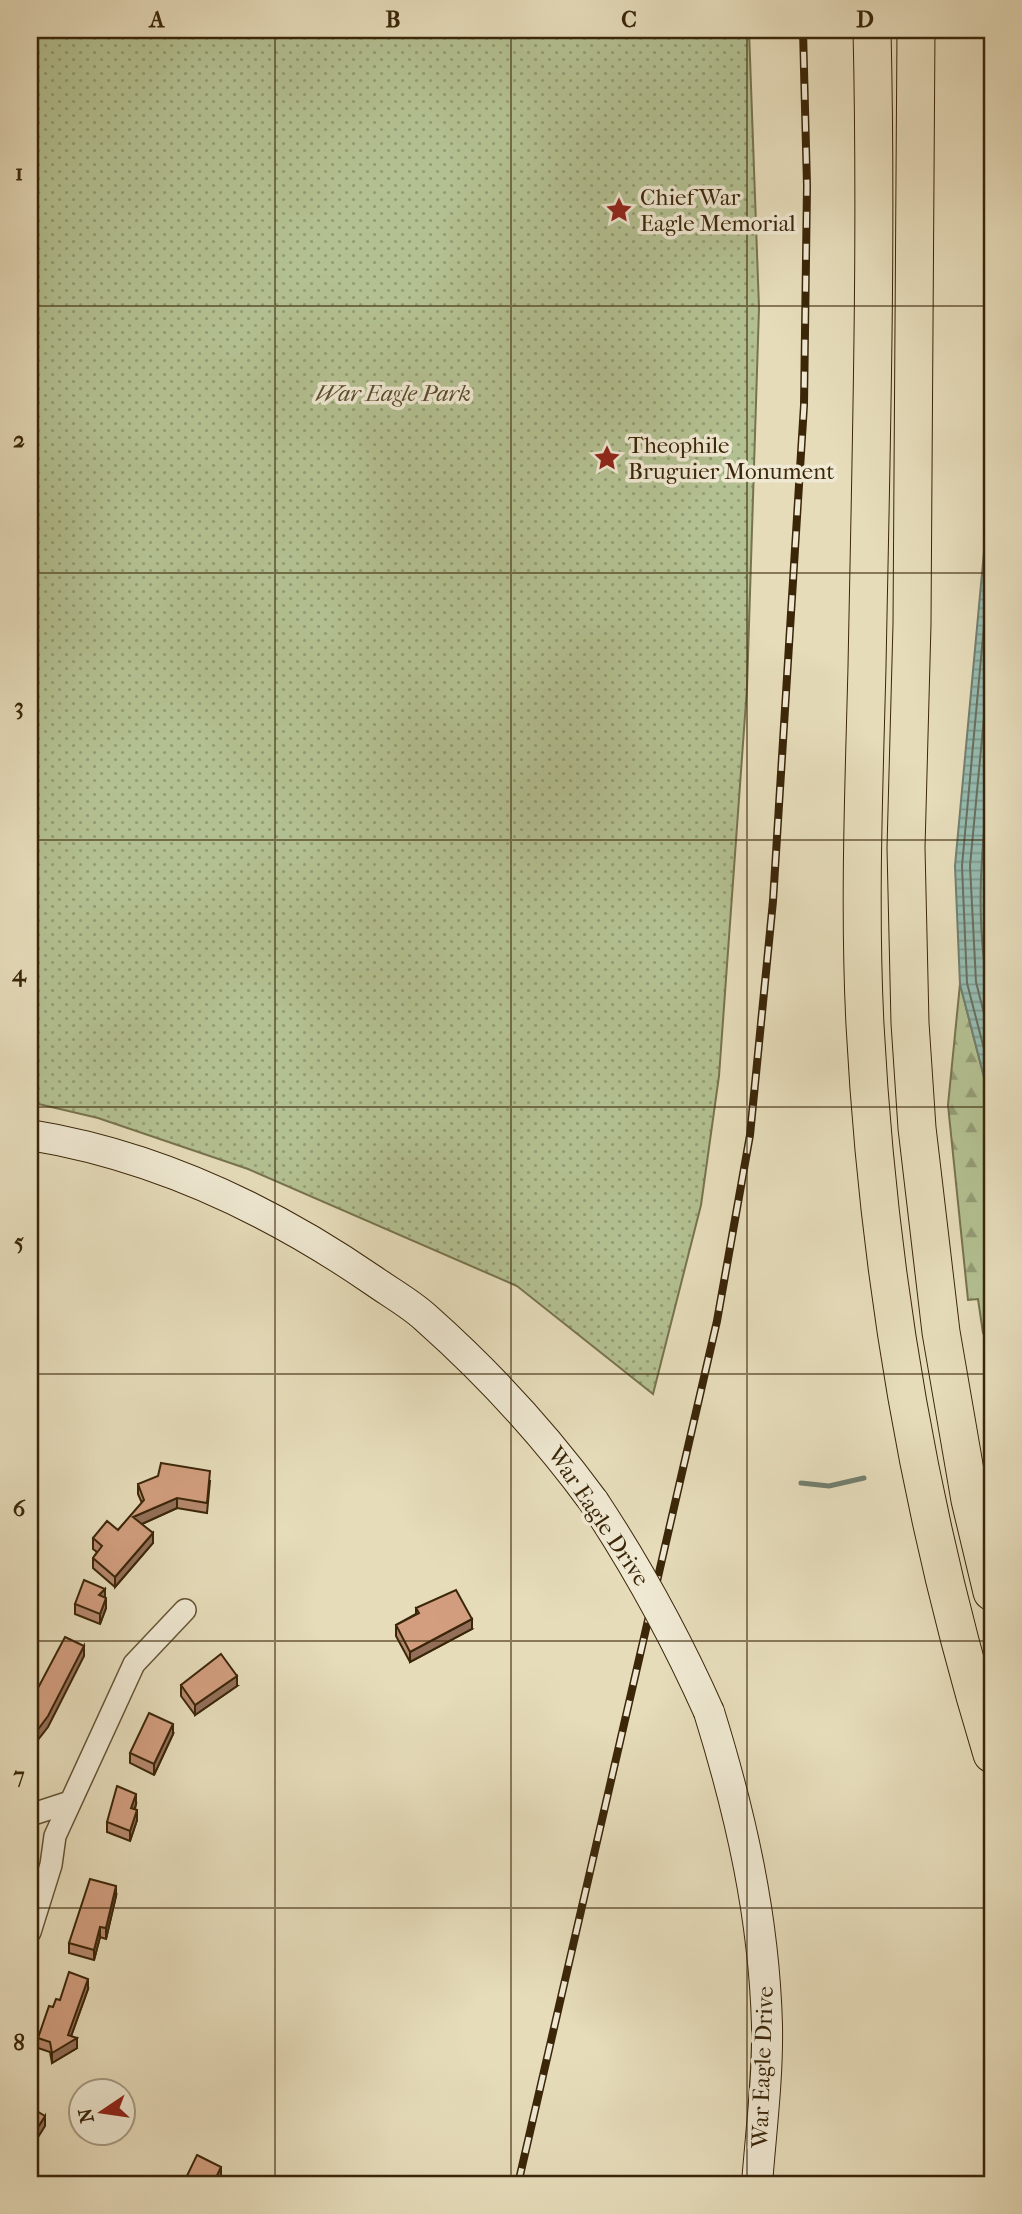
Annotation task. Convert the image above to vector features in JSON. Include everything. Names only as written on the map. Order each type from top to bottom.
[{"type":"highway","points":[[872,30],[872,366],[861,840],[865,1024],[877,1174],[912,1422],[932,1526],[971,1686],[992,1754]]},
{"type":"highway","points":[[916,30],[912,610],[906,848],[910,1023],[917,1128],[941,1332],[970,1500],[992,1592]]},
{"type":"main road","name":"War Eagle Drive","points":[[30,1135],[69,1142],[168,1171],[275,1219],[357,1269],[424,1316],[509,1397],[561,1457],[594,1502],[639,1570],[677,1641],[709,1712],[742,1828],[761,1929],[767,2028],[757,2184]]},
{"type":"street","points":[[30,1932],[51,1865],[55,1836],[134,1664],[185,1610]]},
{"type":"street","points":[[30,1815],[70,1802]]},
{"type":"green space","name":"War Eagle Park","points":[[30,30],[749,30],[759,308],[747,688],[719,1076],[701,1205],[653,1394],[517,1286],[248,1169],[98,1118],[30,1102]]},
{"type":"green space","points":[[960,984],[992,1108],[992,1351],[983,1333],[978,1299],[968,1300],[948,1105]]},
{"type":"water","points":[[992,56],[992,1108],[960,984],[955,866],[991,476],[985,144]]},
{"type":"building","points":[[161,1463],[210,1471],[207,1503],[177,1498],[133,1517],[153,1533],[115,1577],[93,1558],[102,1546],[93,1538],[107,1521],[118,1530],[144,1500],[138,1484],[158,1476]]},
{"type":"building","points":[[84,1580],[105,1589],[99,1595],[106,1598],[100,1614],[75,1604]]},
{"type":"building","points":[[456,1590],[472,1619],[410,1652],[396,1625],[419,1613],[416,1608]]},
{"type":"building","points":[[65,1637],[84,1646],[48,1716],[30,1740],[30,1703]]},
{"type":"building","points":[[221,1654],[237,1676],[195,1705],[181,1685]]},
{"type":"building","points":[[149,1713],[173,1724],[154,1764],[130,1753]]},
{"type":"building","points":[[117,1786],[136,1794],[131,1808],[137,1810],[130,1831],[107,1822]]},
{"type":"building","points":[[90,1879],[116,1886],[106,1928],[100,1927],[94,1950],[69,1943]]},
{"type":"building","points":[[69,1972],[88,1979],[68,2035],[77,2038],[52,2053],[50,2042],[38,2038],[49,2006],[53,2007],[56,1999],[60,2000]]},
{"type":"building","points":[[30,2107],[45,2116],[30,2140]]},
{"type":"building","points":[[197,2155],[221,2167],[213,2184],[183,2184]]},
{"type":"waterway","points":[[801,1483],[829,1486],[864,1478]]},
{"type":"railway","points":[[518,2184],[717,1321],[750,1135],[773,901],[804,405],[807,186],[803,30]]},
{"type":"place","name":"Chief War Eagle Memorial","points":[[619,210]]},
{"type":"place","name":"Theophile Bruguier Monument","points":[[607,458]]}]
